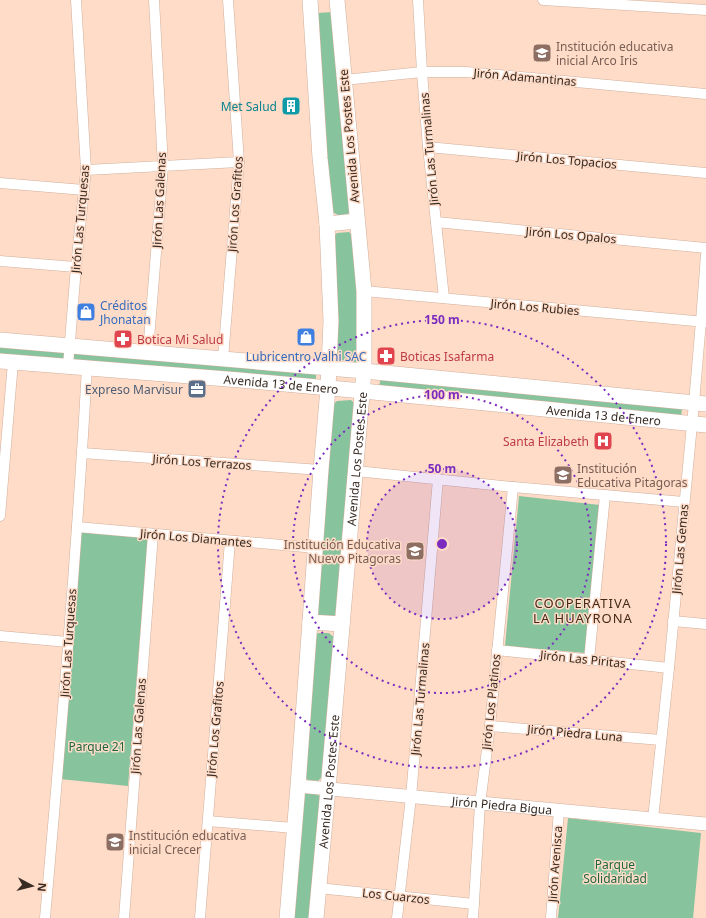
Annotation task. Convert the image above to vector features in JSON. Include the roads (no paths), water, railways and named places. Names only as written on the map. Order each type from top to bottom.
[{"type":"main road","name":"Avenida Los Postes Este","points":[[316,918],[364,371],[364,291],[337,0]]},
{"type":"main road","points":[[287,918],[330,369],[331,321],[327,224],[320,158],[315,1]]},
{"type":"main road","points":[[327,224],[357,221]]},
{"type":"main road","name":"Avenida 13 de Enero","points":[[0,340],[364,371],[700,403]]},
{"type":"main road","name":"Avenida 13 de Enero","points":[[6,361],[363,391],[699,425]]},
{"type":"main road","points":[[310,622],[342,624]]},
{"type":"street","name":"Jirón Las Turquesas","points":[[68,366],[86,170],[76,0]]},
{"type":"street","name":"Jirón Las Galenas","points":[[148,352],[163,166],[154,0]]},
{"type":"street","name":"Jirón Los Grafitos","points":[[223,359],[239,162],[228,0]]},
{"type":"street","name":"Jirón Las Turmalinas","points":[[418,0],[428,147],[444,298]]},
{"type":"street","points":[[543,0],[706,10]]},
{"type":"street","name":"Jirón Adamantinas","points":[[344,80],[422,72],[466,72],[706,94]]},
{"type":"street","name":"Jirón Los Topacios","points":[[428,147],[706,173]]},
{"type":"street","points":[[86,170],[239,162]]},
{"type":"street","points":[[0,183],[84,190]]},
{"type":"street","name":"Jirón Los Opalos","points":[[436,222],[706,248]]},
{"type":"street","name":"Jirón Las Gemas","points":[[653,819],[669,668],[684,502],[699,425],[706,255]]},
{"type":"street","points":[[0,261],[76,267]]},
{"type":"street","name":"Jirón Los Rubies","points":[[364,291],[704,322]]},
{"type":"street","points":[[0,516],[6,361]]},
{"type":"street","name":"Jirón Las Turquesas","points":[[45,918],[67,661],[87,367]]},
{"type":"street","name":"Jirón Los Terrazos","points":[[82,453],[321,470]]},
{"type":"street","points":[[356,471],[684,502]]},
{"type":"street","name":"Jirón Las Turmalinas","points":[[397,918],[411,797],[438,479]]},
{"type":"street","name":"Jirón Los Platinos","points":[[473,918],[480,804],[490,726],[496,650],[513,487]]},
{"type":"street","points":[[589,660],[605,495]]},
{"type":"street","name":"Jirón Los Diamantes","points":[[77,528],[316,548]]},
{"type":"street","name":"Jirón Las Galenas","points":[[124,918],[153,534]]},
{"type":"street","name":"Jirón Los Grafitos","points":[[200,918],[230,541]]},
{"type":"street","points":[[673,621],[706,624]]},
{"type":"street","points":[[0,636],[68,642]]},
{"type":"street","name":"Jirón Las Piritas","points":[[496,650],[669,668]]},
{"type":"street","name":"Jirón Piedra Luna","points":[[490,726],[661,740]]},
{"type":"street","name":"Jirón Piedra Bigua","points":[[298,786],[706,824]]},
{"type":"street","name":"Jirón Arenisca","points":[[551,918],[559,810]]},
{"type":"street","points":[[208,821],[294,828]]},
{"type":"street","name":"Los Cuarzos","points":[[318,888],[474,904]]},
{"type":"place","name":"Institución educativa inicial Arco Iris","points":[[542,53]]},
{"type":"place","name":"Met Salud","points":[[291,106]]},
{"type":"place","name":"Créditos Jhonatan","points":[[86,312]]},
{"type":"place","name":"Lubricentro Valhi SAC","points":[[306,337]]},
{"type":"place","name":"Botica Mi Salud","points":[[123,339]]},
{"type":"place","name":"Boticas Isafarma","points":[[386,356]]},
{"type":"place","name":"Expreso Marvisur","points":[[197,389]]},
{"type":"place","name":"Santa Elizabeth","points":[[603,441]]},
{"type":"place","name":"Institución Educativa Pitagoras","points":[[563,475]]},
{"type":"place","name":"Institución Educativa Nuevo Pitagoras","points":[[415,551]]},
{"type":"place","name":"Institución educativa inicial Crecer","points":[[115,842]]},
{"type":"district","name":"COOPERATIVA LA HUAYRONA","points":[[583,610]]},
{"type":"park label","name":"Parque 21","points":[[97,746]]},
{"type":"park label","name":"Parque Solidaridad","points":[[615,871]]}]
